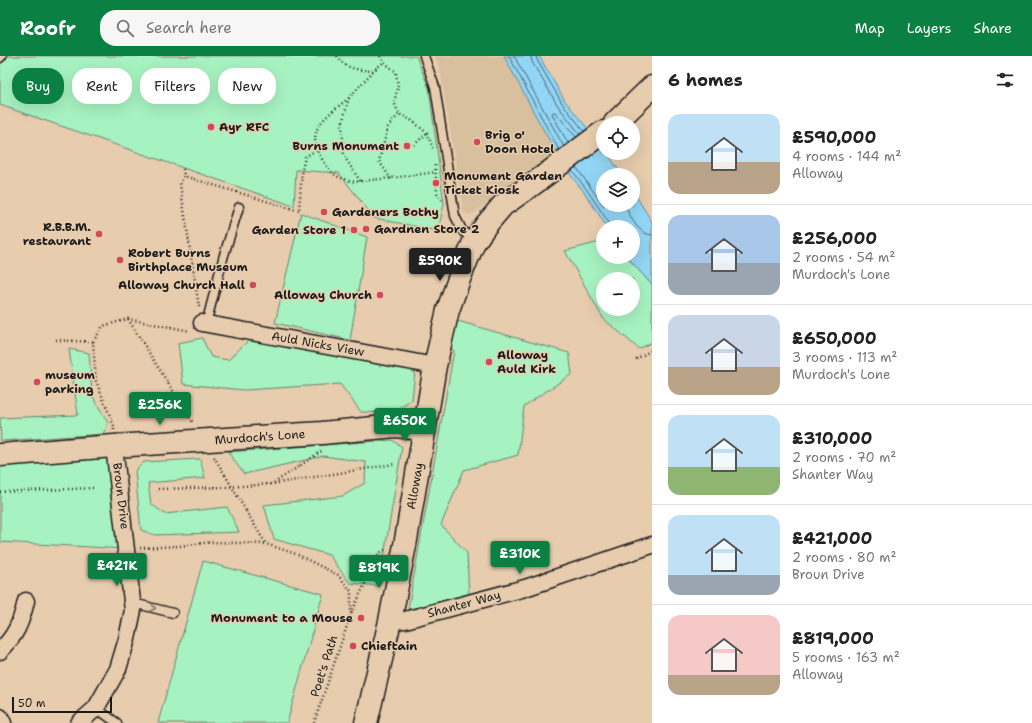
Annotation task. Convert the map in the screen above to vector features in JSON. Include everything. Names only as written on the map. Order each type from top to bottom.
[{"type":"main road","name":"Alloway","points":[[622,116],[652,87]]},
{"type":"main road","name":"Alloway","points":[[366,723],[390,621],[406,540],[435,366],[448,310],[459,279],[474,242],[502,205],[596,138]]},
{"type":"main road","name":"Murdoch's Lone","points":[[0,455],[114,446],[322,433],[395,426],[424,429]]},
{"type":"street","name":"Auld Nicks View","points":[[204,323],[435,366]]},
{"type":"street","name":"Broun Drive","points":[[79,723],[96,708],[118,669],[127,639],[133,610],[114,446]]},
{"type":"street","name":"Shanter Way","points":[[390,621],[405,620],[526,588],[652,545]]},
{"type":"street","points":[[0,650],[16,632],[22,619],[26,601]]},
{"type":"street","points":[[0,717],[3,723]]},
{"type":"lane","points":[[424,56],[435,87],[455,216],[462,230],[474,242]]},
{"type":"lane","points":[[204,323],[239,207]]},
{"type":"lane","points":[[133,603],[173,613]]},
{"type":"lane","points":[[96,708],[117,723]]},
{"type":"path","points":[[337,56],[339,60],[353,70],[373,71]]},
{"type":"path","points":[[380,56],[384,62],[396,72],[398,87],[394,102],[399,114],[411,120],[427,133],[435,154]]},
{"type":"path","points":[[384,62],[373,71],[349,98],[325,118],[314,136],[316,150],[331,172],[348,181],[391,179],[436,172]]},
{"type":"path","points":[[349,98],[342,124],[344,156],[360,181]]},
{"type":"path","points":[[391,179],[379,161],[388,127],[399,114]]},
{"type":"path","points":[[414,145],[427,133]]},
{"type":"path","points":[[435,160],[437,193],[455,216]]},
{"type":"path","points":[[183,169],[184,176]]},
{"type":"path","points":[[114,446],[114,426],[96,381],[93,342],[103,326],[128,319],[199,332],[204,323]]},
{"type":"path","points":[[128,319],[204,440],[266,544]]},
{"type":"path","points":[[56,340],[93,342]]},
{"type":"path","points":[[636,360],[652,350]]},
{"type":"path","points":[[272,484],[323,452],[322,433]]},
{"type":"path","points":[[158,489],[228,488],[272,484],[394,464]]},
{"type":"path","points":[[0,492],[94,488]]},
{"type":"path","points":[[351,614],[379,553],[406,540]]},
{"type":"path","points":[[127,549],[179,546],[212,542],[266,544],[296,554],[338,575],[351,591],[351,614]]},
{"type":"path","name":"Poet's Path","points":[[314,723],[351,614]]},
{"type":"shaded area","points":[[435,56],[504,56],[558,156],[470,215],[464,213],[440,69]]},
{"type":"green space","points":[[0,56],[416,56],[429,88],[444,204],[438,231],[374,218],[339,173],[296,170],[294,206],[0,105]]},
{"type":"green space","points":[[301,213],[367,237],[350,340],[275,323]]},
{"type":"green space","points":[[596,243],[596,264],[633,264],[652,285],[652,342],[639,349],[602,316],[640,316],[640,272],[596,272],[596,306],[565,251]]},
{"type":"green space","points":[[454,320],[569,353],[572,374],[524,406],[518,455],[464,470],[441,525],[467,553],[469,599],[408,609],[454,351],[451,349]]},
{"type":"green space","points":[[202,338],[211,357],[228,360],[249,340],[415,370],[412,400],[392,413],[361,412],[340,384],[244,390],[183,384],[178,343]]},
{"type":"green space","points":[[69,349],[89,353],[92,395],[108,423],[103,434],[1,441],[0,418],[78,415]]},
{"type":"green space","points":[[392,440],[402,447],[379,586],[350,583],[329,555],[274,539],[264,505],[343,496],[365,483],[366,462],[323,456],[244,474],[228,452]]},
{"type":"green space","points":[[114,446],[127,549],[0,542],[0,455]]},
{"type":"green space","points":[[200,459],[205,478],[148,483],[151,504],[165,514],[227,507],[239,532],[155,535],[141,530],[135,471],[144,462]]},
{"type":"green space","points":[[203,561],[323,594],[287,723],[158,723]]},
{"type":"water","points":[[504,56],[539,56],[565,101],[596,139],[596,160],[612,160],[617,168],[596,168],[596,210],[565,168]]},
{"type":"water","points":[[640,202],[652,222],[652,285],[633,264],[640,264],[640,220],[602,220],[597,212],[640,212]]},
{"type":"place","name":"Ayr RFC","points":[[211,127]]},
{"type":"place","name":"Brig o' Doon Hotel","points":[[477,142]]},
{"type":"place","name":"Burns Monument","points":[[407,146]]},
{"type":"place","name":"Monument Garden Ticket Kiosk","points":[[436,183]]},
{"type":"place","name":"Gardeners Bothy","points":[[324,212]]},
{"type":"place","name":"Gardnen Store 2","points":[[366,229]]},
{"type":"place","name":"Garden Store 1","points":[[354,230]]},
{"type":"place","name":"R.B.B.M. restaurant","points":[[99,234]]},
{"type":"place","name":"Robert Burns Birthplace Museum","points":[[120,260]]},
{"type":"place","name":"Alloway Church Hall","points":[[253,285]]},
{"type":"place","name":"Alloway Church","points":[[380,295]]},
{"type":"place","name":"Alloway Auld Kirk","points":[[489,362]]},
{"type":"place","name":"museum parking","points":[[37,382]]},
{"type":"place","name":"Monument to a Mouse","points":[[361,618]]},
{"type":"place","name":"Chieftain","points":[[353,646]]}]
